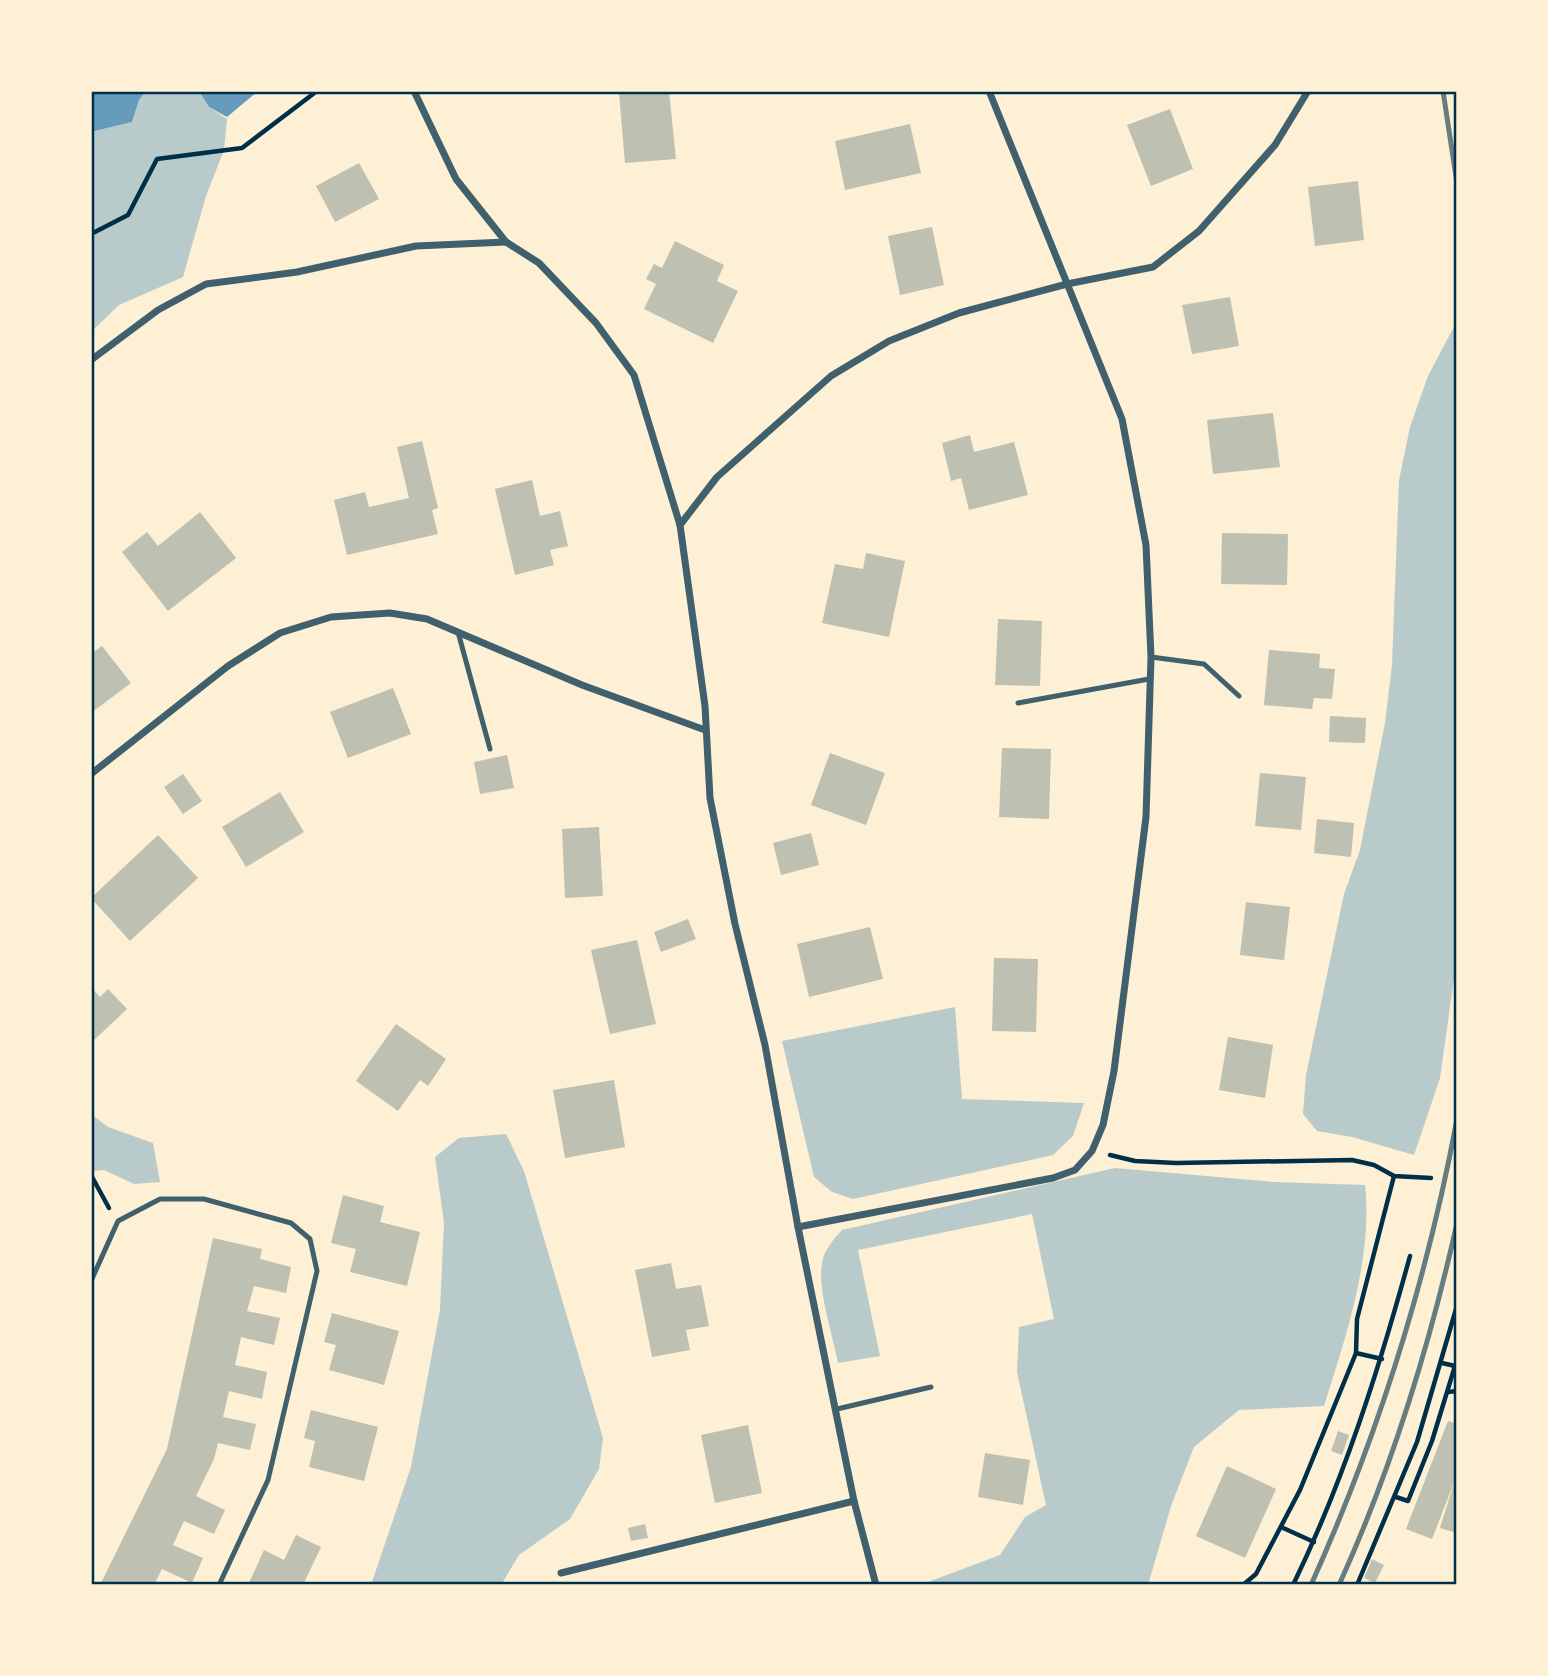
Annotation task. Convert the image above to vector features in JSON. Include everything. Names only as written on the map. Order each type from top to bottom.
[{"type":"street","points":[[414,91],[456,179],[506,242],[539,263],[596,323],[634,375],[680,525],[705,706],[710,798],[735,924],[765,1045],[798,1227],[854,1501],[876,1585]]},
{"type":"street","points":[[798,1227],[1053,1178],[1075,1170],[1092,1151],[1103,1125],[1114,1071],[1146,817],[1151,657],[1146,545],[1122,419],[989,91]]},
{"type":"street","points":[[680,525],[717,477],[831,376],[889,341],[947,318],[1067,284],[1153,267],[1199,231],[1275,145],[1308,91]]},
{"type":"street","points":[[91,360],[158,310],[206,284],[297,272],[416,246],[506,242]]},
{"type":"street","points":[[91,774],[228,666],[280,633],[331,617],[390,613],[427,619],[582,685],[705,730]]},
{"type":"street","points":[[561,1573],[854,1501]]},
{"type":"lane","points":[[458,632],[490,749]]},
{"type":"lane","points":[[1151,657],[1204,664],[1239,696]]},
{"type":"lane","points":[[1018,703],[1149,679]]},
{"type":"lane","points":[[91,1281],[118,1221],[160,1199],[204,1199],[291,1223],[310,1239],[317,1271],[268,1480],[219,1585]]},
{"type":"lane","points":[[836,1409],[931,1387]]},
{"type":"path","points":[[91,234],[128,215],[157,159],[242,148],[317,91]]},
{"type":"path","points":[[1092,1151],[1135,1161],[1176,1163],[1352,1160],[1374,1165],[1394,1175],[1431,1178]]},
{"type":"path","points":[[91,1175],[118,1221]]},
{"type":"path","points":[[1243,1585],[1256,1574],[1300,1490],[1356,1353],[1357,1319],[1394,1175]]},
{"type":"path","points":[[1293,1585],[1314,1542],[1374,1389],[1410,1256]]},
{"type":"path","points":[[1357,1585],[1396,1497],[1442,1363],[1456,1309]]},
{"type":"path","points":[[1356,1353],[1382,1359]]},
{"type":"path","points":[[1396,1497],[1408,1501],[1448,1392],[1455,1366],[1442,1363]]},
{"type":"path","points":[[1448,1392],[1457,1391]]},
{"type":"path","points":[[1281,1527],[1314,1542]]},
{"type":"shaded area","points":[[146,91],[199,91],[209,107],[227,119],[224,150],[206,196],[183,277],[119,305],[91,332],[91,132],[132,122],[139,100]]},
{"type":"shaded area","points":[[1457,321],[1457,957],[1440,1078],[1414,1155],[1352,1137],[1317,1131],[1303,1114],[1306,1075],[1344,894],[1360,850],[1385,723],[1392,665],[1399,480],[1410,427],[1428,376]]},
{"type":"shaded area","points":[[955,1007],[962,1099],[1084,1103],[1073,1136],[1053,1155],[853,1199],[832,1192],[814,1177],[782,1041]]},
{"type":"shaded area","points":[[91,1114],[108,1127],[153,1143],[160,1182],[134,1184],[104,1170],[91,1171]]},
{"type":"shaded area","points":[[506,1134],[524,1171],[603,1438],[599,1469],[570,1519],[519,1555],[501,1585],[371,1585],[411,1467],[440,1310],[444,1223],[435,1157],[459,1138]]},
{"type":"shaded area","points":[[1115,1168],[1274,1182],[1365,1185],[1365,1240],[1356,1297],[1324,1406],[1239,1410],[1194,1447],[1171,1506],[1148,1585],[920,1585],[1000,1555],[1025,1517],[1046,1505],[1017,1372],[1019,1327],[1054,1319],[1032,1214],[858,1250],[880,1356],[838,1363],[822,1286],[822,1263],[825,1254],[842,1230]]},
{"type":"water","points":[[91,91],[146,91],[139,100],[132,122],[91,132]]},
{"type":"water","points":[[199,91],[258,91],[227,117],[209,107]]},
{"type":"building","points":[[669,91],[676,159],[625,163],[619,93]]},
{"type":"building","points":[[1170,109],[1193,169],[1151,186],[1127,125]]},
{"type":"building","points":[[910,124],[921,173],[845,190],[835,141]]},
{"type":"building","points":[[359,163],[379,199],[335,222],[316,186]]},
{"type":"building","points":[[1358,181],[1364,240],[1315,246],[1308,187]]},
{"type":"building","points":[[932,227],[944,285],[900,295],[888,236]]},
{"type":"building","points":[[675,241],[724,265],[717,281],[738,291],[713,343],[644,309],[656,284],[646,279],[654,264],[662,268]]},
{"type":"building","points":[[1230,297],[1239,346],[1192,354],[1182,305]]},
{"type":"building","points":[[1273,413],[1280,467],[1213,474],[1207,420]]},
{"type":"building","points":[[970,435],[974,452],[1014,442],[1028,495],[969,510],[961,478],[951,481],[942,443]]},
{"type":"building","points":[[422,441],[438,508],[432,510],[438,534],[347,555],[334,500],[365,492],[369,507],[409,498],[397,447]]},
{"type":"building","points":[[532,480],[540,516],[560,511],[568,546],[550,550],[554,565],[515,575],[495,489]]},
{"type":"building","points":[[200,512],[236,558],[168,611],[122,552],[147,532],[158,546]]},
{"type":"building","points":[[1222,533],[1288,534],[1287,585],[1221,584]]},
{"type":"building","points":[[866,553],[905,561],[889,637],[822,623],[835,564],[863,569]]},
{"type":"building","points":[[998,619],[1042,621],[1040,686],[995,685]]},
{"type":"building","points":[[102,646],[131,683],[91,713],[91,654]]},
{"type":"building","points":[[1269,650],[1320,654],[1319,668],[1335,669],[1332,699],[1314,698],[1312,709],[1264,705]]},
{"type":"building","points":[[393,688],[411,734],[348,758],[330,712]]},
{"type":"building","points":[[1330,716],[1366,718],[1365,743],[1329,742]]},
{"type":"building","points":[[1002,748],[1051,749],[1049,819],[999,817]]},
{"type":"building","points":[[830,753],[885,773],[866,825],[811,805]]},
{"type":"building","points":[[507,755],[514,788],[480,794],[474,762]]},
{"type":"building","points":[[1260,773],[1306,777],[1301,830],[1255,826]]},
{"type":"building","points":[[183,774],[202,801],[183,814],[164,787]]},
{"type":"building","points":[[280,792],[304,832],[246,867],[222,827]]},
{"type":"building","points":[[1317,819],[1354,823],[1351,857],[1314,853]]},
{"type":"building","points":[[599,827],[603,896],[565,898],[562,829]]},
{"type":"building","points":[[811,833],[819,865],[781,875],[773,843]]},
{"type":"building","points":[[158,835],[198,878],[130,941],[91,898]]},
{"type":"building","points":[[1246,902],[1290,907],[1284,960],[1240,955]]},
{"type":"building","points":[[688,919],[696,939],[661,952],[654,932]]},
{"type":"building","points":[[870,927],[883,979],[809,997],[797,944]]},
{"type":"building","points":[[637,940],[656,1024],[610,1034],[591,950]]},
{"type":"building","points":[[994,958],[1038,959],[1036,1032],[992,1031]]},
{"type":"building","points":[[91,987],[100,997],[108,989],[127,1009],[91,1043]]},
{"type":"building","points":[[396,1024],[446,1059],[428,1086],[420,1080],[398,1111],[356,1081]]},
{"type":"building","points":[[1228,1037],[1273,1045],[1265,1098],[1219,1090]]},
{"type":"building","points":[[614,1080],[625,1147],[565,1158],[553,1090]]},
{"type":"building","points":[[343,1195],[384,1206],[380,1222],[420,1232],[407,1286],[350,1272],[356,1249],[331,1243]]},
{"type":"building","points":[[213,1238],[262,1249],[260,1259],[291,1267],[286,1293],[254,1286],[247,1311],[280,1318],[274,1345],[241,1337],[235,1365],[267,1372],[262,1399],[229,1391],[223,1417],[256,1424],[250,1450],[218,1443],[214,1459],[196,1496],[225,1510],[214,1534],[184,1521],[173,1545],[203,1558],[192,1583],[162,1569],[154,1585],[100,1585],[167,1449]]},
{"type":"building","points":[[671,1263],[676,1289],[701,1285],[709,1326],[686,1330],[690,1350],[652,1357],[635,1270]]},
{"type":"building","points":[[332,1313],[399,1331],[384,1385],[329,1370],[336,1345],[324,1342]]},
{"type":"building","points":[[311,1410],[378,1427],[364,1481],[309,1467],[315,1441],[304,1438]]},
{"type":"building","points":[[1448,1421],[1457,1424],[1457,1533],[1440,1528],[1455,1480],[1432,1539],[1406,1529]]},
{"type":"building","points":[[748,1425],[762,1493],[715,1503],[701,1435]]},
{"type":"building","points":[[1338,1431],[1349,1435],[1342,1455],[1331,1451]]},
{"type":"building","points":[[985,1453],[1030,1460],[1023,1505],[978,1497]]},
{"type":"building","points":[[1227,1466],[1276,1489],[1245,1558],[1196,1536]]},
{"type":"building","points":[[645,1524],[648,1538],[631,1541],[628,1528]]},
{"type":"building","points":[[296,1535],[321,1547],[303,1585],[248,1585],[264,1550],[284,1560]]},
{"type":"building","points":[[1372,1559],[1384,1565],[1375,1583],[1364,1578]]},
{"type":"railway","points":[[1443,91],[1457,183]]},
{"type":"railway","points":[[1311,1585],[1358,1472],[1398,1357],[1431,1239],[1457,1119]]},
{"type":"railway","points":[[1339,1585],[1376,1497],[1407,1407],[1434,1316],[1457,1223]]}]
